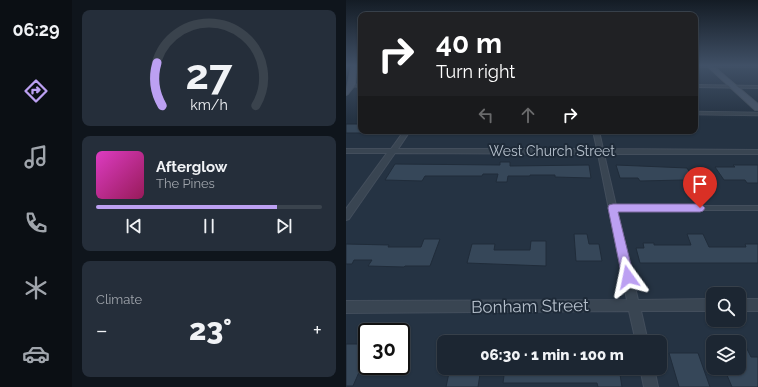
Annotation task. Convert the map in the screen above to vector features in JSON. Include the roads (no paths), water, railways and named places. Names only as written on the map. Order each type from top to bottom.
[{"type":"street","points":[[731,83],[758,108]]},
{"type":"street","points":[[346,93],[352,86],[358,86]]},
{"type":"street","points":[[698,86],[758,87]]},
{"type":"street","points":[[346,216],[405,134]]},
{"type":"street","points":[[597,134],[641,335]]},
{"type":"street","name":"West Church Street","points":[[346,150],[758,152]]},
{"type":"street","name":"Bonham Street","points":[[346,307],[465,307],[634,304],[706,305]]},
{"type":"street","points":[[746,305],[758,305]]},
{"type":"street","points":[[648,375],[651,387]]},
{"type":"lane","points":[[698,113],[758,114]]},
{"type":"lane","points":[[613,208],[758,208]]}]
